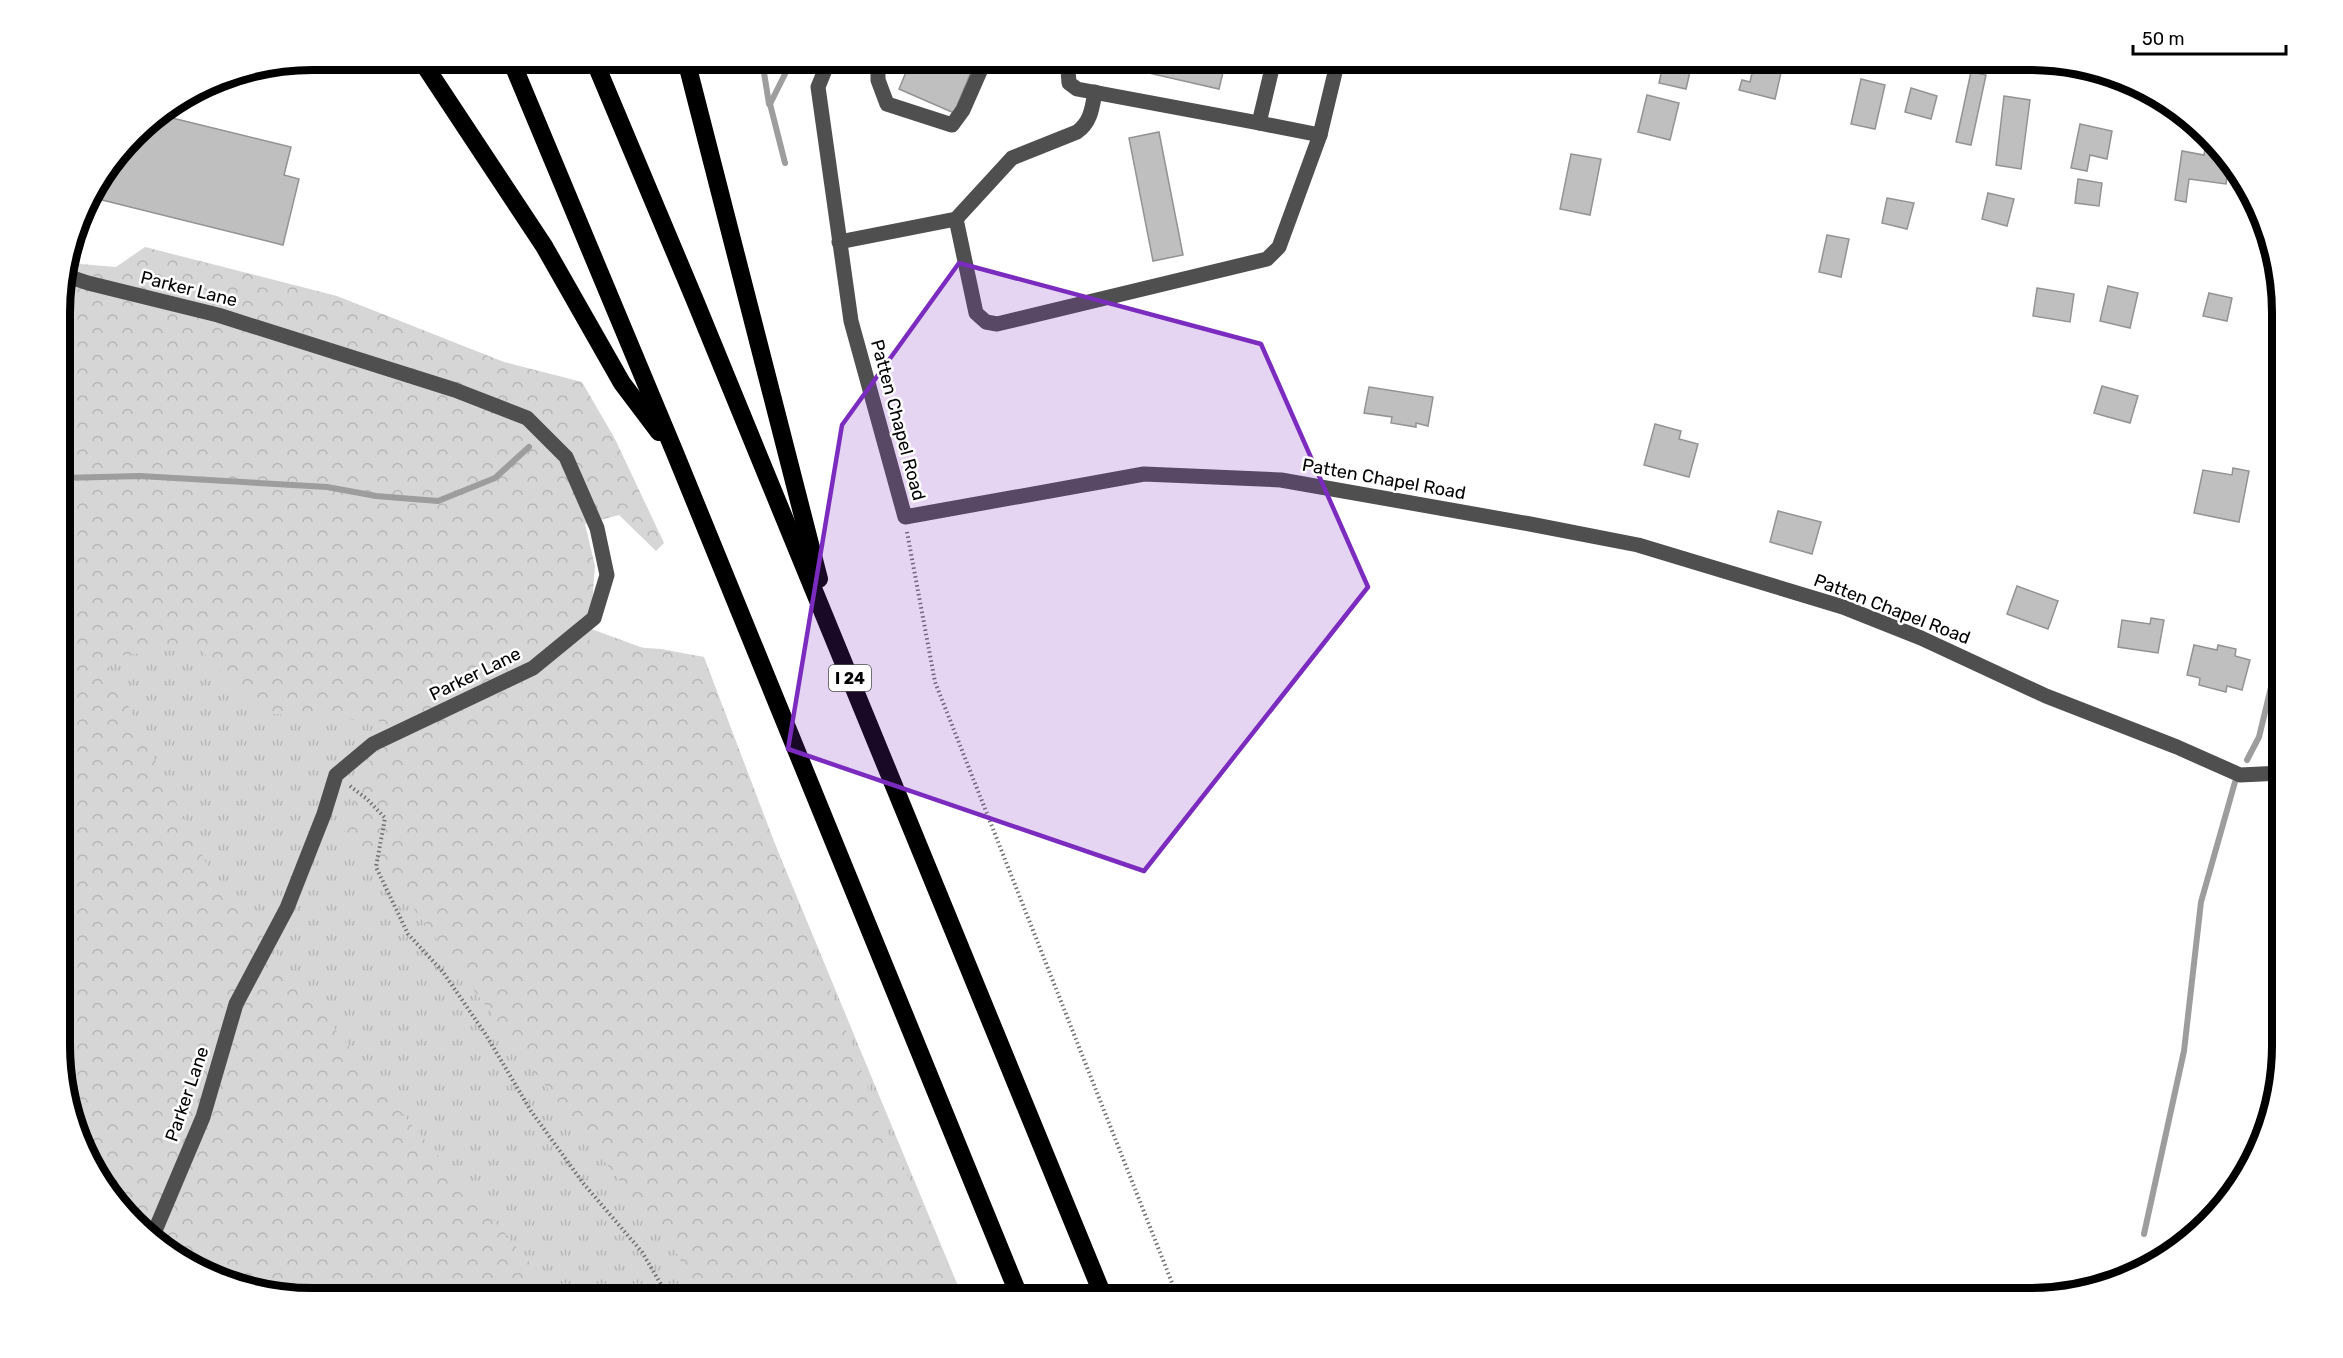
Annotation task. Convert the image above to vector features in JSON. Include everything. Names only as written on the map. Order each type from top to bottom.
[{"type":"highway","points":[[428,70],[544,246],[622,383],[675,453]]},
{"type":"highway","points":[[515,70],[675,453],[1016,1288]]},
{"type":"highway","name":"I 24","points":[[598,70],[1100,1288]]},
{"type":"highway","points":[[689,70],[836,644]]},
{"type":"street","name":"Patten Chapel Road","points":[[825,70],[818,87],[850,321],[905,517],[1144,474],[1281,480],[1530,524],[1638,545],[1843,608],[1921,638],[2046,696],[2177,747],[2240,775],[2272,773]]},
{"type":"street","points":[[878,70],[878,80],[887,104],[952,125],[963,110],[980,70]]},
{"type":"street","points":[[1068,70],[1069,83],[1077,89],[1320,135]]},
{"type":"street","points":[[1259,123],[1272,70]]},
{"type":"street","points":[[956,219],[976,313],[986,322],[997,324],[1267,259],[1279,247],[1320,135],[1336,70]]},
{"type":"street","points":[[839,242],[956,219],[1012,158],[1077,132],[1085,126],[1095,92]]},
{"type":"street","name":"Parker Lane","points":[[73,278],[218,315],[455,390],[527,418],[566,457],[597,528],[608,575],[594,618],[533,668],[373,744],[336,775],[324,814],[287,908],[236,1004],[203,1117],[156,1229]]},
{"type":"path","points":[[905,517],[935,682],[1174,1288]]},
{"type":"path","points":[[336,775],[367,799],[385,818],[376,867],[408,934],[443,972],[486,1035],[531,1111],[583,1183],[642,1252],[663,1288]]},
{"type":"highlighted area","points":[[959,263],[1261,344],[1368,587],[1144,871],[788,749],[842,425]]},
{"type":"green space","points":[[145,247],[337,296],[504,362],[582,382],[615,439],[664,543],[656,551],[619,515],[585,524],[595,566],[589,644],[661,649],[704,657],[867,1086],[958,1288],[695,1288],[676,1252],[536,1074],[411,905],[343,837],[383,722],[261,713],[199,648],[104,657],[208,867],[394,1104],[551,1288],[314,1288],[266,1283],[236,1275],[192,1255],[153,1227],[131,1205],[103,1166],[83,1122],[75,1092],[70,1044],[70,314],[76,264],[116,267]]},
{"type":"green space","points":[[70,390],[564,619],[695,667],[775,844],[959,1288],[314,1288],[266,1283],[236,1275],[192,1255],[153,1227],[121,1192],[103,1166],[89,1137],[75,1092],[70,1044]]},
{"type":"building","points":[[907,70],[972,70],[954,113],[899,89]]},
{"type":"building","points":[[1136,70],[1224,70],[1219,89]]},
{"type":"building","points":[[1662,70],[1690,70],[1686,89],[1659,83]]},
{"type":"building","points":[[1753,70],[1782,70],[1775,99],[1739,90],[1742,80],[1750,82]]},
{"type":"building","points":[[1971,72],[1986,75],[1971,145],[1956,142]]},
{"type":"building","points":[[1861,79],[1885,85],[1875,129],[1851,124]]},
{"type":"building","points":[[1911,88],[1937,96],[1931,119],[1905,112]]},
{"type":"building","points":[[1647,95],[1679,103],[1670,140],[1638,132]]},
{"type":"building","points":[[2004,96],[2030,100],[2021,169],[1996,165]]},
{"type":"building","points":[[171,118],[291,147],[284,175],[299,179],[283,245],[99,199],[131,153],[153,131]]},
{"type":"building","points":[[2080,124],[2112,131],[2107,159],[2090,155],[2087,171],[2071,168]]},
{"type":"building","points":[[1159,132],[1183,255],[1153,261],[1129,138]]},
{"type":"building","points":[[2205,146],[2227,174],[2226,184],[2189,179],[2186,202],[2175,200],[2182,151],[2204,155]]},
{"type":"building","points":[[1571,154],[1601,159],[1590,215],[1560,209]]},
{"type":"building","points":[[2078,179],[2102,183],[2099,206],[2075,203]]},
{"type":"building","points":[[1988,193],[2014,199],[2007,226],[1982,219]]},
{"type":"building","points":[[1887,198],[1914,203],[1907,229],[1882,223]]},
{"type":"building","points":[[1827,235],[1849,239],[1841,277],[1819,272]]},
{"type":"building","points":[[2108,286],[2138,293],[2130,328],[2100,321]]},
{"type":"building","points":[[2037,288],[2074,294],[2070,322],[2033,316]]},
{"type":"building","points":[[2209,293],[2232,298],[2227,321],[2203,316]]},
{"type":"building","points":[[2102,386],[2138,396],[2130,423],[2094,413]]},
{"type":"building","points":[[1369,387],[1433,397],[1428,426],[1416,423],[1416,427],[1391,423],[1392,417],[1364,413]]},
{"type":"building","points":[[1655,424],[1681,431],[1679,439],[1698,444],[1689,477],[1644,465]]},
{"type":"building","points":[[2233,468],[2249,471],[2239,522],[2194,513],[2203,470],[2232,475]]},
{"type":"building","points":[[1778,511],[1821,522],[1812,554],[1770,542]]},
{"type":"building","points":[[2017,586],[2058,601],[2048,629],[2007,614]]},
{"type":"building","points":[[2151,618],[2164,620],[2158,653],[2118,647],[2122,620],[2150,624]]},
{"type":"building","points":[[2194,645],[2217,650],[2218,645],[2236,649],[2235,656],[2250,660],[2242,690],[2227,686],[2226,692],[2199,685],[2200,678],[2187,675]]},
{"type":"waterway","points":[[764,70],[769,104]]},
{"type":"waterway","points":[[785,163],[770,104],[787,70]]},
{"type":"waterway","points":[[70,478],[140,476],[327,487],[376,496],[438,501],[495,478],[529,447]]},
{"type":"waterway","points":[[2247,760],[2259,737],[2272,683]]},
{"type":"waterway","points":[[2144,1234],[2184,1051],[2201,902],[2235,782]]}]
